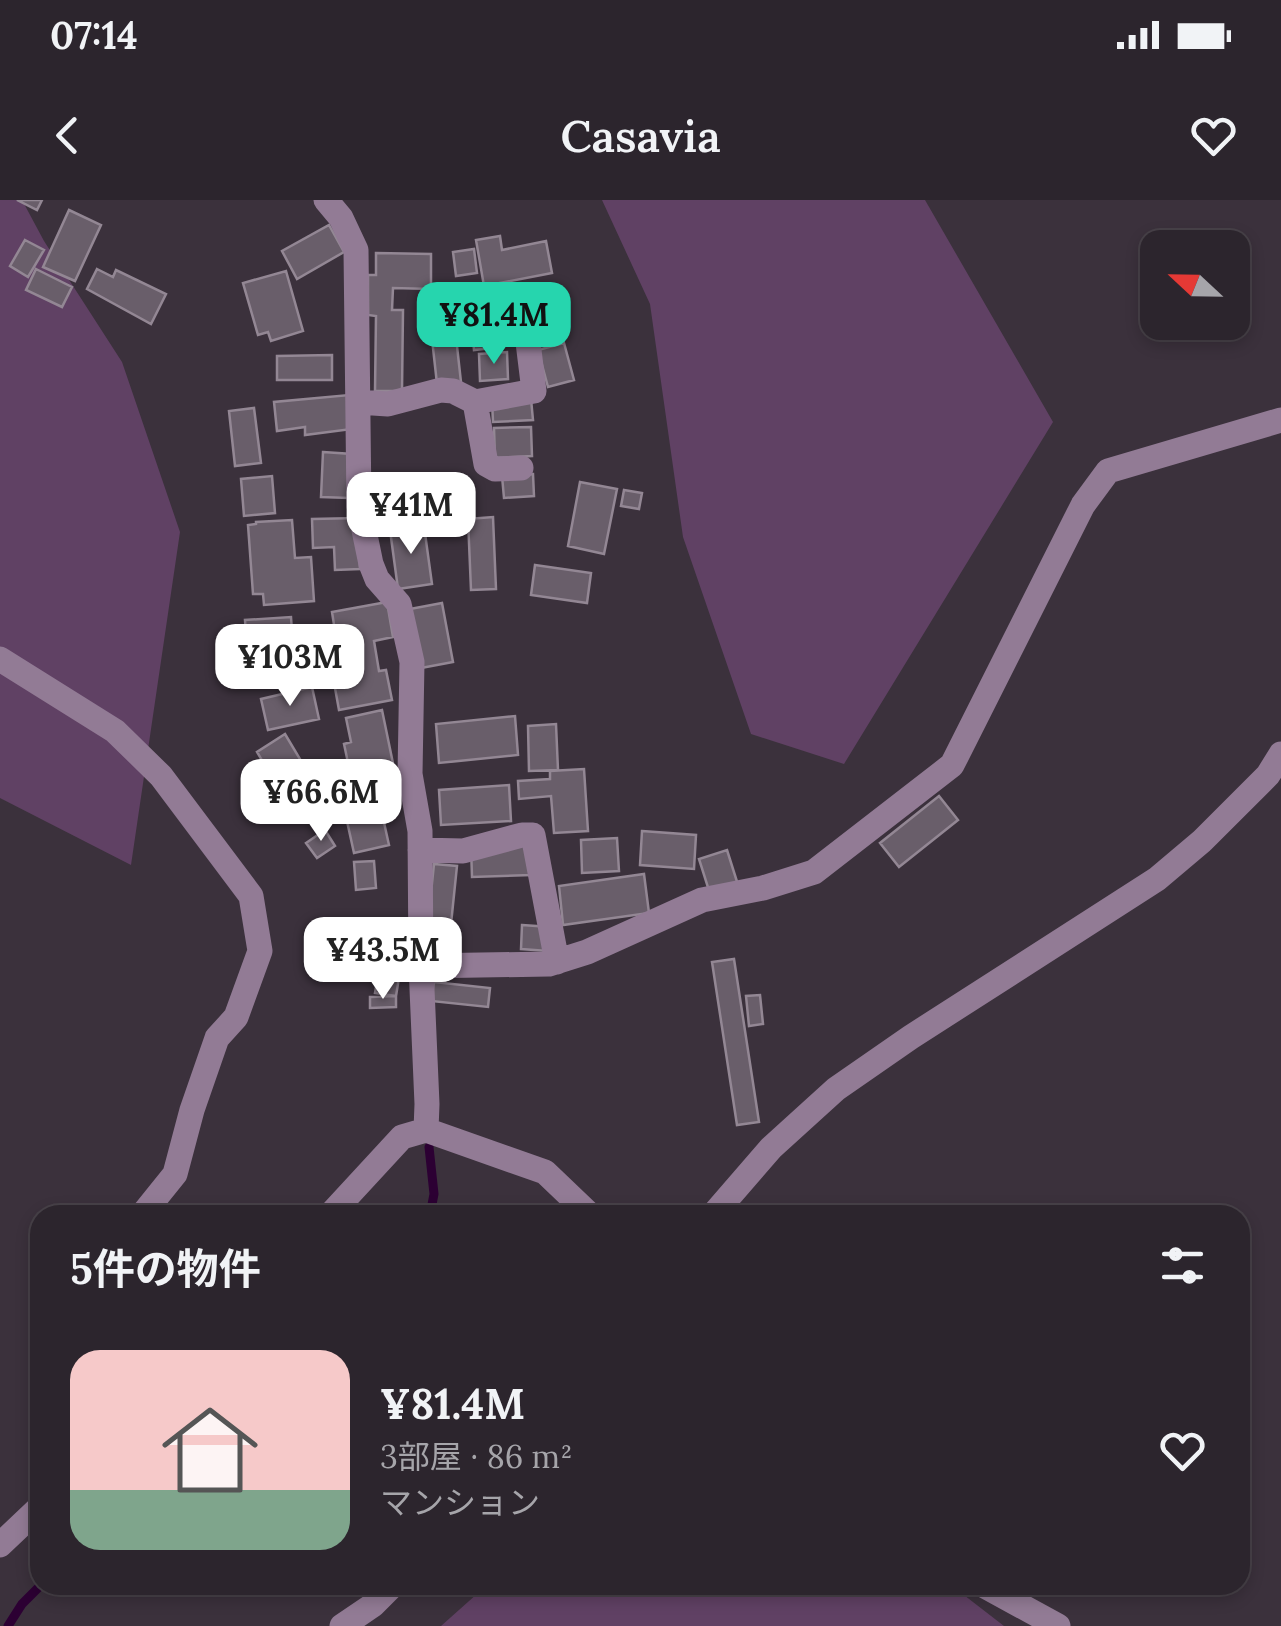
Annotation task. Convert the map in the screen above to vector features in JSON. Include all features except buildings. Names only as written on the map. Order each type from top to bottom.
[{"type":"street","points":[[326,200],[341,218],[356,250],[359,506],[371,564],[399,604],[412,662],[410,774],[420,830],[426,1130]]},
{"type":"street","points":[[358,402],[388,404],[440,390],[475,402],[534,391],[527,334]]},
{"type":"street","points":[[475,402],[486,464],[495,470],[521,468]]},
{"type":"street","points":[[421,966],[557,962],[702,900],[763,888],[814,872],[952,765],[1083,505],[1108,472],[1281,420]]},
{"type":"street","points":[[0,659],[115,731],[161,776],[251,896],[260,951],[236,1017],[217,1038],[175,1174],[150,1205]]},
{"type":"street","points":[[722,1205],[771,1148],[836,1090],[910,1036],[1157,879],[1202,841],[1268,775],[1281,754]]},
{"type":"street","points":[[420,850],[463,851],[522,835],[534,836],[557,962]]},
{"type":"street","points":[[339,1205],[402,1137],[426,1130],[545,1172],[580,1205]]},
{"type":"street","points":[[0,1546],[30,1517]]},
{"type":"street","points":[[342,1626],[383,1595]]},
{"type":"street","points":[[1001,1595],[1058,1626]]},
{"type":"shaded area","points":[[0,200],[22,200],[122,362],[180,532],[131,865],[0,798]]},
{"type":"shaded area","points":[[602,200],[925,200],[1053,422],[844,764],[751,734],[683,537],[650,304]]},
{"type":"shaded area","points":[[476,1595],[964,1595],[1004,1626],[441,1626]]},
{"type":"waterway","points":[[429,1147],[432,1205]]},
{"type":"waterway","points":[[8,1626],[31,1595]]}]
